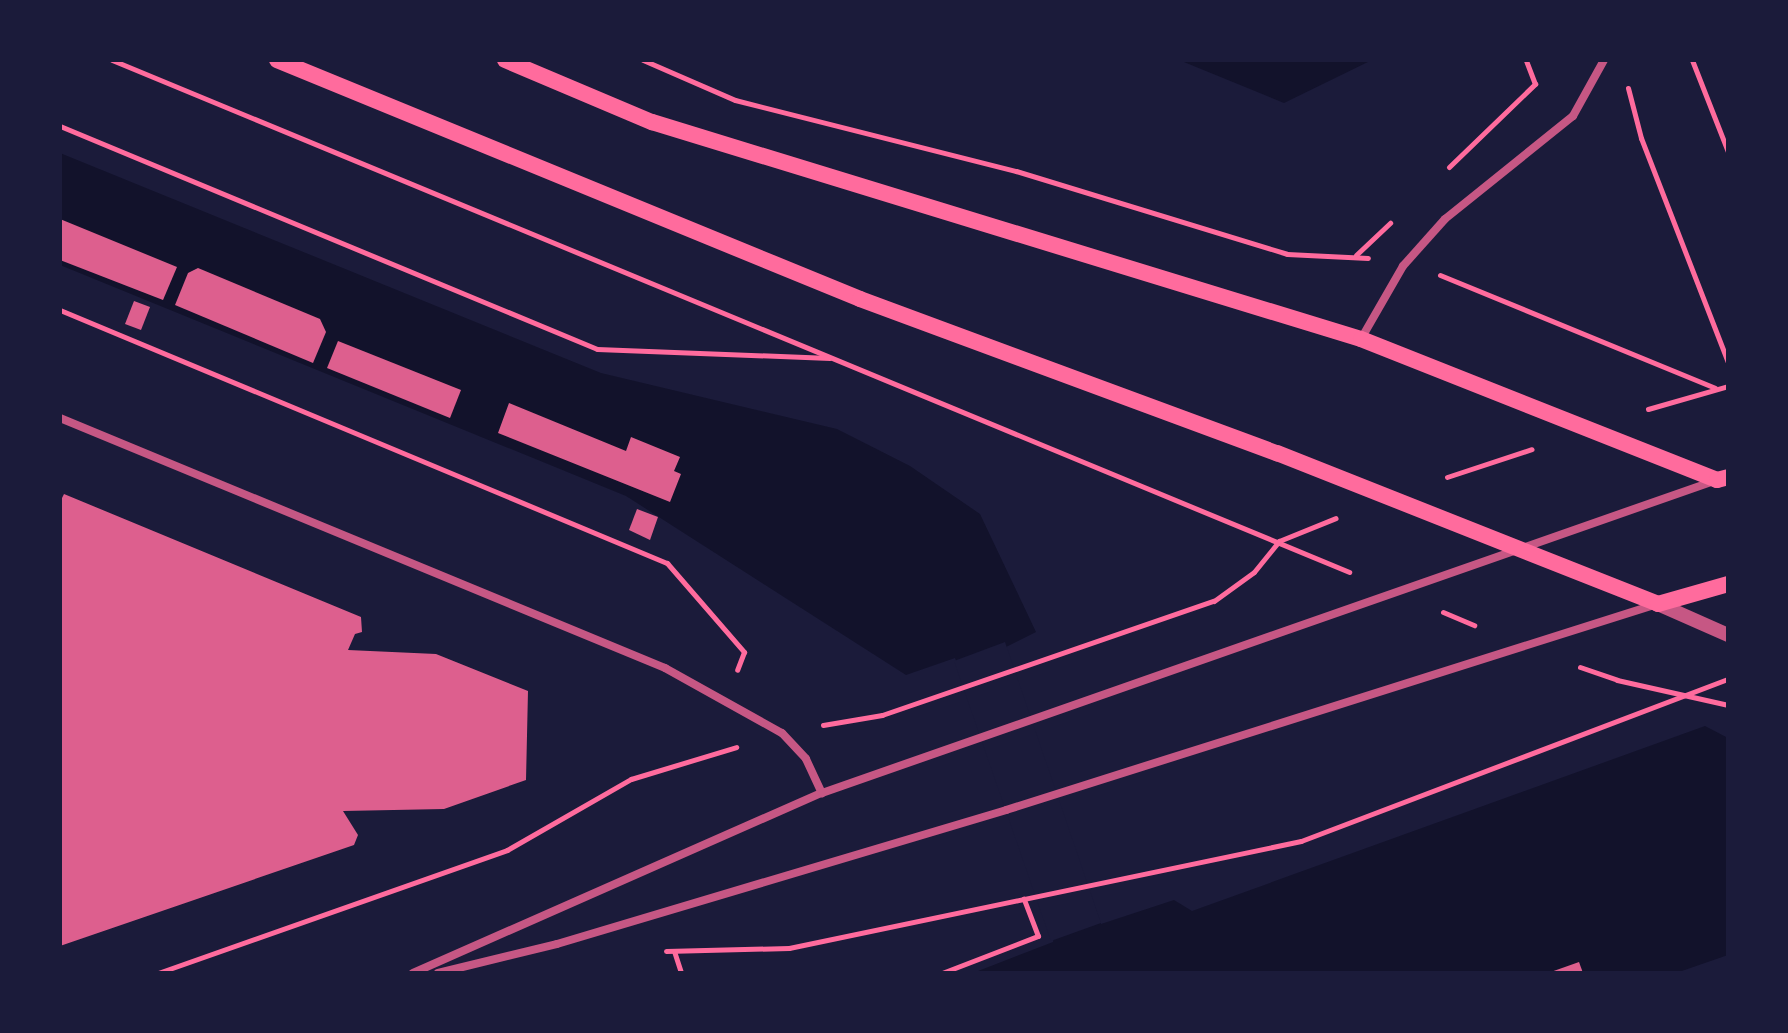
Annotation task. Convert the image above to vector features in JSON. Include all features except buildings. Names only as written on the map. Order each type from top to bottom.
[{"type":"main road","points":[[277,60],[860,299],[1658,604],[1728,584]]},
{"type":"main road","points":[[505,60],[652,122],[1361,339],[1724,482]]},
{"type":"street","points":[[1361,339],[1403,266],[1445,219],[1573,116],[1604,60]]},
{"type":"street","points":[[60,418],[665,668],[782,733],[806,759],[822,793]]},
{"type":"street","points":[[413,973],[822,793],[1724,482]]},
{"type":"street","points":[[438,973],[557,944],[1006,810],[1658,604],[1728,635]]},
{"type":"path","points":[[112,60],[1279,541]]},
{"type":"path","points":[[643,60],[735,100],[1016,171],[1287,254],[1356,256],[1403,266],[1510,301],[1716,389]]},
{"type":"path","points":[[1445,170],[1535,84],[1526,60]]},
{"type":"path","points":[[1692,60],[1728,152]]},
{"type":"path","points":[[1624,73],[1641,138],[1728,362]]},
{"type":"path","points":[[60,126],[597,349],[835,359]]},
{"type":"path","points":[[1356,256],[1401,213]]},
{"type":"path","points":[[60,310],[667,563],[744,652],[724,701]]},
{"type":"path","points":[[158,973],[507,850],[631,779],[782,733],[882,715],[1214,601],[1254,572],[1279,541],[1385,498],[1728,386]]},
{"type":"path","points":[[656,951],[789,948],[1301,841],[1696,695],[1728,679]]},
{"type":"path","points":[[942,973],[1038,936],[1024,899]]},
{"type":"path","points":[[674,951],[681,973]]},
{"type":"shaded area","points":[[1179,60],[1372,60],[1284,103]]},
{"type":"shaded area","points":[[60,153],[601,373],[837,429],[910,466],[980,514],[1036,632],[1004,648],[1101,924],[1174,900],[1192,911],[1705,726],[1728,738],[1728,955],[1676,973],[973,973],[1053,942],[1054,936],[955,658],[906,675],[626,496],[60,265]]},
{"type":"pier","points":[[1005,642],[1101,923],[1051,941],[954,661]]}]
